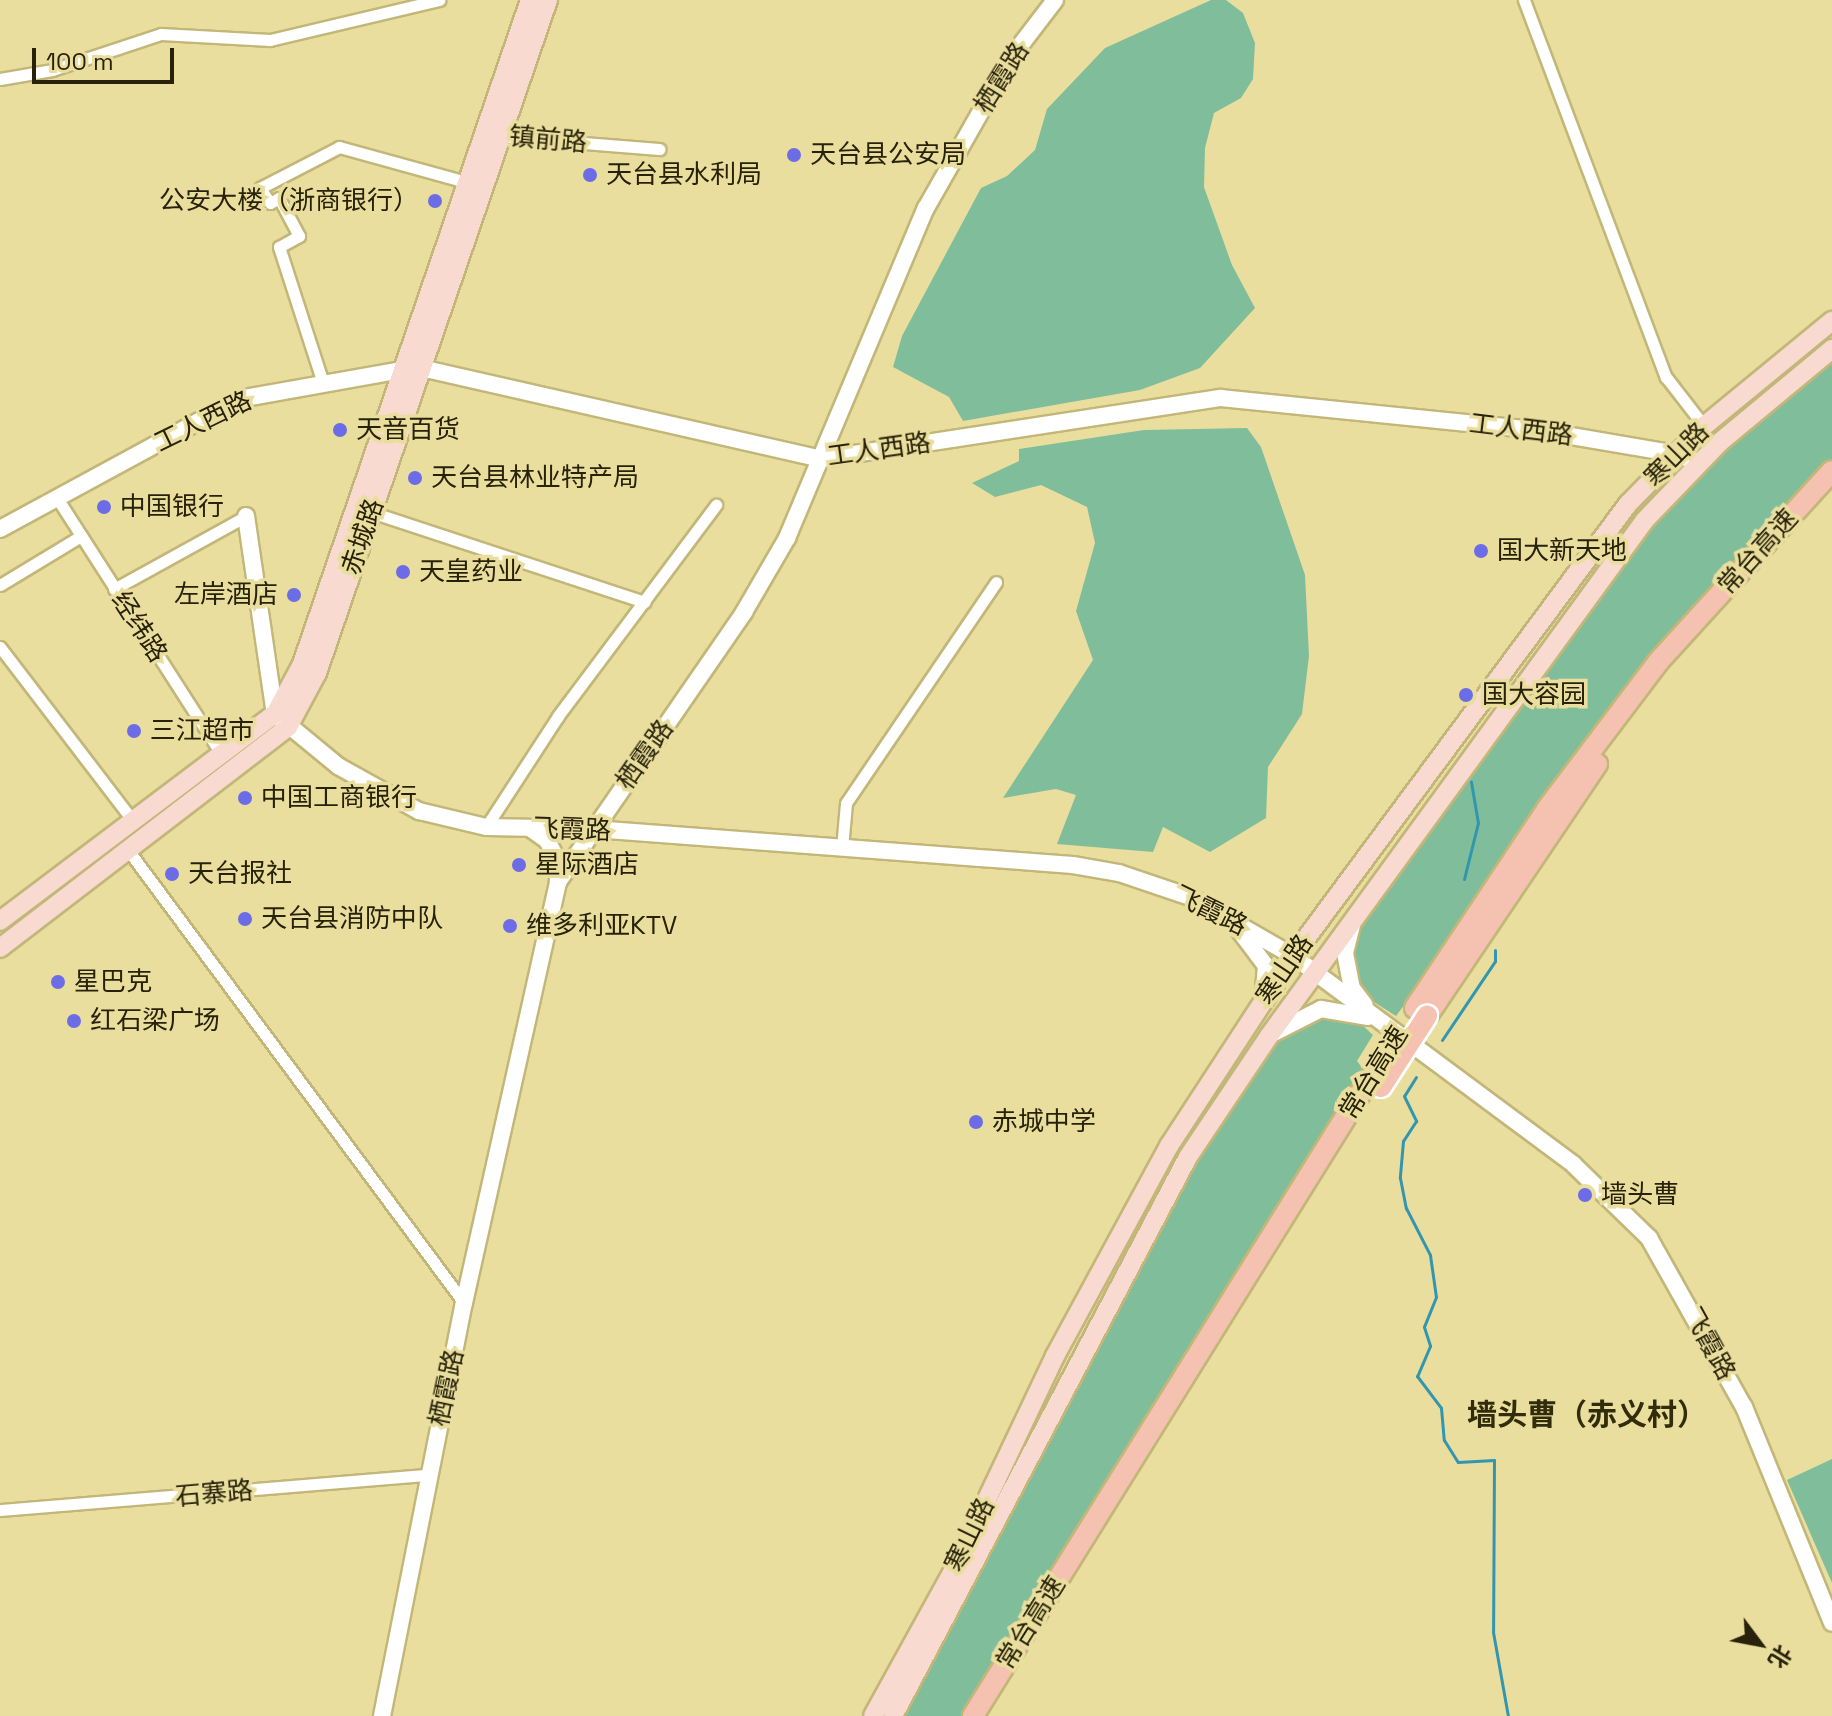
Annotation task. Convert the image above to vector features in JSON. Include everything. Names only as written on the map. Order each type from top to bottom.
[{"type":"highway","name":"常台高速","points":[[973,1716],[1547,809],[1658,662],[1832,471]]},
{"type":"highway","name":"常台高速","points":[[1421,1012],[1667,670],[1832,487]]},
{"type":"highway","name":"常台高速","points":[[988,1716],[1376,1083]]},
{"type":"main road","name":"赤城路","points":[[0,948],[128,850],[282,720],[342,567],[371,512],[421,369],[493,136],[530,0]]},
{"type":"main road","name":"赤城路","points":[[342,567],[402,370],[548,0]]},
{"type":"main road","name":"栖霞路","points":[[382,1716],[464,1303],[558,882],[744,612],[787,538],[926,208],[1013,55],[1055,0]]},
{"type":"main road","name":"寒山路","points":[[873,1716],[952,1573],[1055,1356],[1162,1157],[1293,956],[1628,504],[1704,426],[1832,321]]},
{"type":"main road","name":"寒山路","points":[[893,1716],[1188,1157],[1269,1036],[1645,520],[1700,463],[1832,349]]},
{"type":"main road","name":"工人西路","points":[[0,529],[239,399],[322,380],[421,369],[821,459],[1221,398],[1536,430],[1676,454],[1700,463]]},
{"type":"main road","points":[[246,516],[282,720]]},
{"type":"main road","name":"赤城路","points":[[0,921],[222,755],[282,720]]},
{"type":"main road","name":"飞霞路","points":[[282,720],[338,766],[419,811],[486,827],[594,829],[1103,871],[1190,897],[1267,940],[1293,956],[1574,1165],[1649,1238],[1744,1407],[1832,1623]]},
{"type":"main road","points":[[531,829],[547,840],[557,860],[558,882]]},
{"type":"main road","points":[[62,875],[75,891]]},
{"type":"main road","points":[[1354,916],[1345,953],[1352,988],[1375,1019]]},
{"type":"main road","points":[[1227,917],[1264,960],[1263,1001]]},
{"type":"main road","points":[[1267,940],[1296,940],[1311,930]]},
{"type":"main road","points":[[1269,1036],[1321,1009],[1375,1019]]},
{"type":"street","points":[[0,79],[52,70],[161,34],[270,40],[439,0]]},
{"type":"street","points":[[1524,0],[1666,377],[1704,426]]},
{"type":"street","name":"镇前路","points":[[493,136],[659,149]]},
{"type":"street","points":[[322,380],[279,247],[299,236],[279,198],[270,203],[260,188],[339,147],[459,180]]},
{"type":"street","name":"经纬路","points":[[57,498],[222,755]]},
{"type":"street","points":[[486,827],[558,716],[716,505]]},
{"type":"street","points":[[371,512],[645,602]]},
{"type":"street","points":[[114,589],[246,516]]},
{"type":"street","points":[[0,585],[81,536]]},
{"type":"street","points":[[842,848],[846,803],[996,582]]},
{"type":"street","points":[[0,647],[134,822]]},
{"type":"street","points":[[128,850],[464,1303]]},
{"type":"street","name":"石寨路","points":[[0,1510],[429,1475]]},
{"type":"green space","points":[[1211,0],[1226,0],[1243,13],[1255,43],[1253,79],[1241,98],[1214,113],[1205,148],[1204,187],[1232,265],[1255,308],[1200,368],[1140,390],[963,421],[949,397],[893,367],[902,336],[981,188],[1007,176],[1035,150],[1047,109],[1105,48]]},
{"type":"green space","points":[[1832,349],[1832,471],[1658,662],[1396,1016],[1352,988],[1354,916],[1645,520]]},
{"type":"green space","points":[[1247,428],[1261,447],[1305,575],[1309,656],[1302,714],[1268,767],[1266,818],[1210,852],[1163,827],[1153,852],[1057,844],[1076,795],[1056,789],[1003,798],[1093,660],[1076,611],[1095,543],[1087,507],[1041,485],[995,497],[972,483],[1019,461],[1019,449],[1144,430]]},
{"type":"green space","points":[[1349,1013],[1373,1035],[1357,1061],[1370,1078],[973,1716],[894,1716],[1188,1157],[1292,1020]]},
{"type":"green space","points":[[1832,1459],[1832,1583],[1787,1480]]},
{"type":"waterway","points":[[1464,879],[1478,823],[1471,782]]},
{"type":"waterway","points":[[1442,1040],[1495,961],[1495,950]]},
{"type":"waterway","points":[[1416,1077],[1404,1096],[1416,1121],[1403,1141],[1400,1178],[1406,1208],[1430,1255],[1436,1297],[1424,1327],[1430,1346],[1417,1376],[1441,1408],[1444,1440],[1458,1462],[1494,1460],[1493,1632],[1508,1716]]},
{"type":"place","name":"天台县公安局","points":[[794,155]]},
{"type":"place","name":"天台县水利局","points":[[590,175]]},
{"type":"place","name":"公安大楼（浙商银行）","points":[[435,201]]},
{"type":"place","name":"天音百货","points":[[340,430]]},
{"type":"place","name":"天台县林业特产局","points":[[415,478]]},
{"type":"place","name":"中国银行","points":[[104,507]]},
{"type":"place","name":"国大新天地","points":[[1481,551]]},
{"type":"place","name":"天皇药业","points":[[403,572]]},
{"type":"place","name":"左岸酒店","points":[[294,595]]},
{"type":"place","name":"国大容园","points":[[1466,695]]},
{"type":"place","name":"三江超市","points":[[134,731]]},
{"type":"place","name":"中国工商银行","points":[[245,798]]},
{"type":"place","name":"星际酒店","points":[[519,865]]},
{"type":"place","name":"天台报社","points":[[172,874]]},
{"type":"place","name":"天台县消防中队","points":[[245,919]]},
{"type":"place","name":"维多利亚KTV","points":[[510,926]]},
{"type":"place","name":"星巴克","points":[[58,982]]},
{"type":"place","name":"红石梁广场","points":[[74,1021]]},
{"type":"place","name":"赤城中学","points":[[976,1122]]},
{"type":"place","name":"墙头曹","points":[[1585,1195]]},
{"type":"district","name":"墙头曹（赤义村）","points":[[1587,1415]]}]
